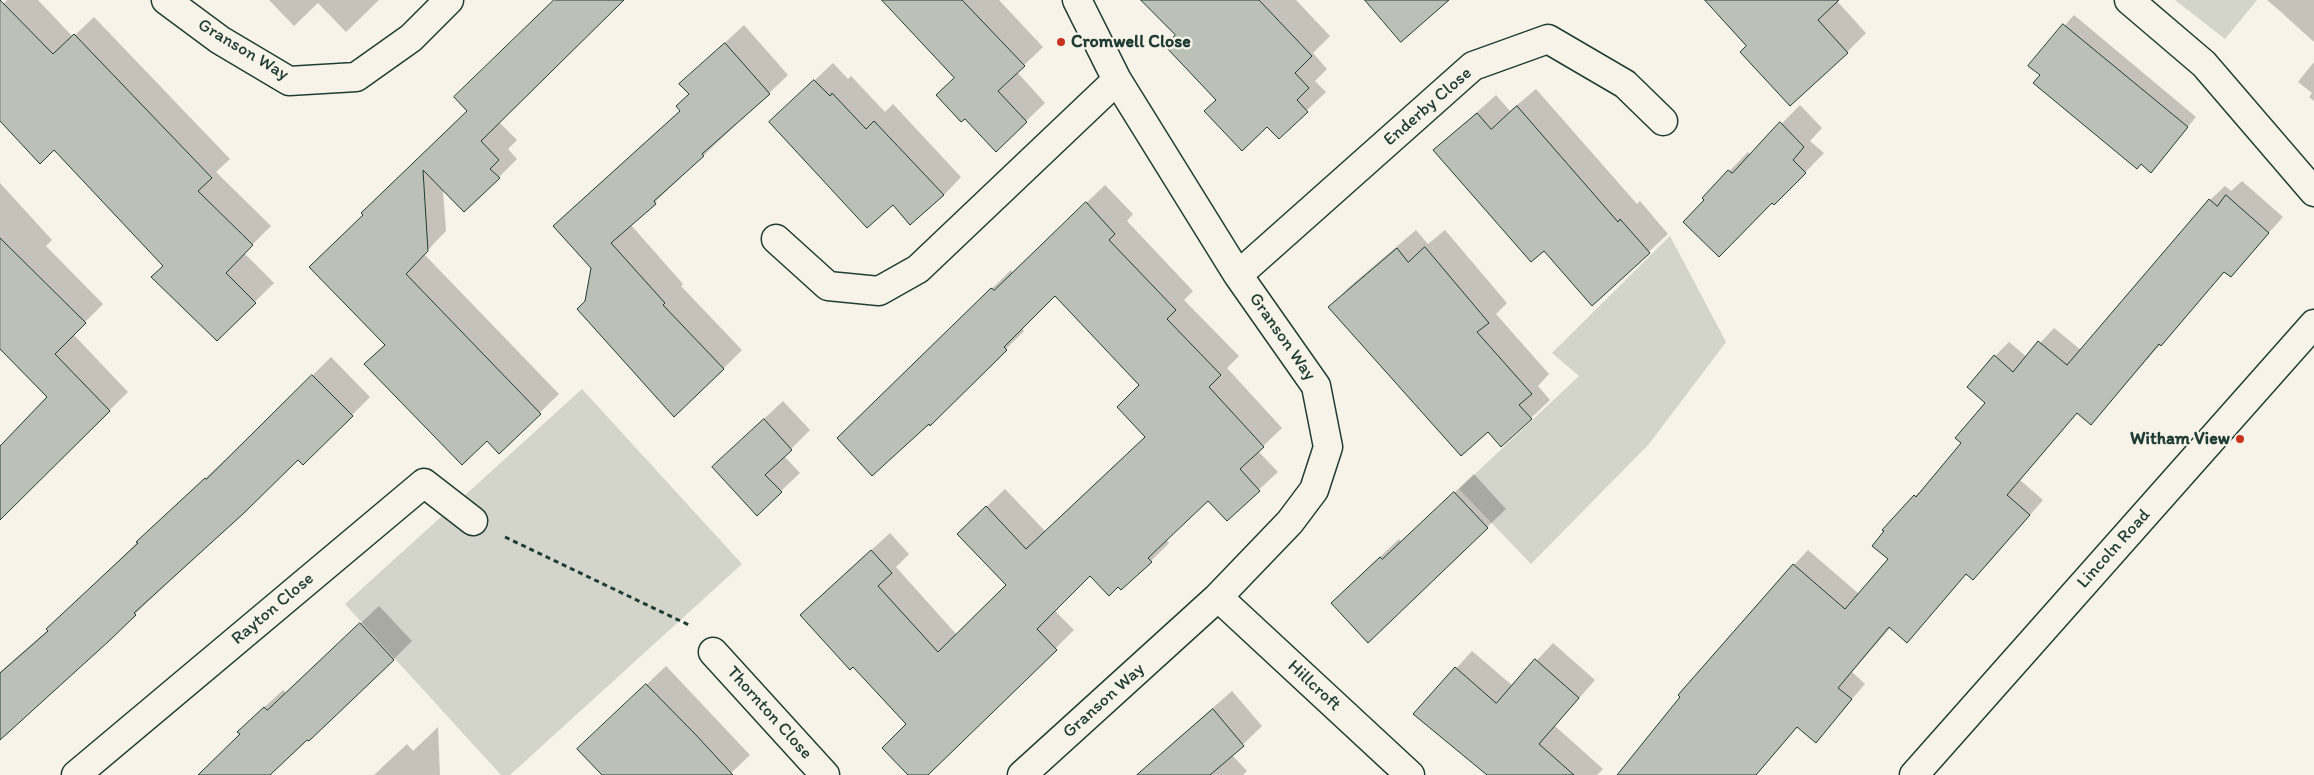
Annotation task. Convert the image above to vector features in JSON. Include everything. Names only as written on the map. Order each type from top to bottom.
[{"type":"street","name":"Granson Way","points":[[166,0],[220,40],[289,81],[356,77],[411,38],[449,0]]},
{"type":"street","name":"Granson Way","points":[[1022,775],[1218,597],[1290,522],[1314,490],[1328,447],[1316,386],[1238,275],[1117,80],[1077,0]]},
{"type":"street","points":[[2129,0],[2204,64],[2314,192]]},
{"type":"street","name":"Enderby Close","points":[[1238,275],[1473,66],[1548,39],[1625,84],[1663,121]]},
{"type":"street","points":[[776,240],[828,286],[879,291],[918,269],[1117,80]]},
{"type":"street","name":"Lincoln Road","points":[[1914,775],[2314,324]]},
{"type":"street","name":"Rayton Close","points":[[76,775],[424,483],[473,521]]},
{"type":"street","name":"Hillcroft","points":[[1218,597],[1410,775]]},
{"type":"street","name":"Thornton Close","points":[[713,652],[825,775]]},
{"type":"path","points":[[473,521],[708,634],[713,652]]},
{"type":"shaded area","points":[[2175,0],[2257,0],[2225,39]]},
{"type":"shaded area","points":[[1670,236],[1726,342],[1649,444],[1531,564],[1459,489],[1579,376],[1552,353]]},
{"type":"shaded area","points":[[582,389],[742,564],[510,775],[501,775],[345,604]]},
{"type":"building","points":[[0,0],[53,54],[74,34],[212,178],[198,191],[253,245],[226,273],[256,303],[217,341],[151,277],[163,266],[54,150],[40,164],[0,121]]},
{"type":"building","points":[[554,0],[624,0],[481,141],[499,160],[490,169],[500,178],[464,212],[423,170],[428,251],[406,274],[541,414],[499,454],[487,441],[462,465],[364,364],[385,345],[309,267],[363,215],[361,213],[467,111],[454,97]]},
{"type":"building","points":[[882,0],[962,0],[1025,66],[998,91],[1027,122],[996,152],[965,119],[961,122],[936,95],[954,78]]},
{"type":"building","points":[[1141,0],[1259,0],[1312,56],[1295,73],[1309,88],[1297,100],[1308,112],[1279,139],[1267,127],[1242,151],[1204,111],[1216,100],[1165,46],[1175,35]]},
{"type":"building","points":[[1365,0],[1449,0],[1401,42]]},
{"type":"building","points":[[1705,0],[1839,0],[1818,20],[1848,53],[1790,106],[1740,52],[1746,46]]},
{"type":"building","points":[[2063,24],[2188,127],[2151,173],[2141,164],[2137,169],[2033,83],[2040,75],[2028,66]]},
{"type":"building","points":[[725,43],[770,94],[702,154],[704,156],[654,201],[656,204],[611,243],[665,303],[663,305],[724,369],[674,417],[577,309],[585,301],[591,268],[553,226],[680,111],[676,106],[689,94],[679,84]]},
{"type":"building","points":[[814,80],[830,96],[832,93],[866,129],[874,121],[944,195],[910,225],[893,205],[867,228],[769,122]]},
{"type":"building","points":[[1517,106],[1618,222],[1620,219],[1650,253],[1592,306],[1544,251],[1531,262],[1433,150],[1477,113],[1491,129]]},
{"type":"building","points":[[1780,122],[1804,147],[1793,160],[1806,173],[1774,205],[1772,203],[1719,257],[1683,222],[1728,170],[1732,173]]},
{"type":"building","points":[[2226,195],[2269,233],[2231,277],[2224,272],[2161,346],[2159,344],[2091,425],[2077,413],[2007,495],[2030,515],[1973,580],[1966,574],[1907,643],[1889,627],[1838,688],[1852,699],[1816,743],[1797,727],[1756,775],[1617,775],[1680,697],[1678,695],[1793,564],[1845,609],[1888,559],[1872,546],[1884,531],[1882,530],[1914,495],[1916,497],[1961,443],[1955,438],[1985,403],[1967,387],[1994,355],[2013,372],[2038,341],[2067,365],[2209,199],[2217,206]]},
{"type":"building","points":[[1086,202],[1115,234],[1109,240],[1176,310],[1167,319],[1221,375],[1209,387],[1264,447],[1240,469],[1260,491],[1227,521],[1208,501],[1148,558],[1152,562],[1121,590],[1118,587],[1109,596],[1090,576],[1037,629],[1057,650],[928,775],[908,775],[882,748],[906,724],[853,667],[850,670],[800,615],[871,550],[892,573],[878,586],[938,652],[1006,585],[957,534],[986,506],[1026,549],[1145,437],[1117,407],[1139,385],[1055,296],[1004,347],[1007,350],[930,426],[929,424],[872,476],[837,438],[991,288],[994,290]]},
{"type":"building","points":[[0,238],[86,323],[55,354],[110,411],[0,520],[0,446],[47,397],[0,349]]},
{"type":"building","points":[[1425,247],[1489,323],[1477,332],[1532,394],[1519,405],[1532,419],[1501,447],[1488,432],[1461,456],[1328,307],[1397,248],[1408,262]]},
{"type":"building","points":[[312,375],[353,416],[303,465],[298,460],[244,513],[134,613],[136,615],[109,641],[0,740],[0,673],[48,631],[46,629],[138,543],[136,542],[206,479]]},
{"type":"building","points":[[764,419],[792,450],[765,475],[782,492],[757,516],[712,467]]},
{"type":"building","points":[[1454,492],[1488,528],[1368,643],[1331,603],[1380,557],[1382,559]]},
{"type":"building","points":[[360,623],[394,660],[309,741],[307,740],[270,775],[198,775],[240,734],[237,732],[264,707],[267,710]]},
{"type":"building","points":[[1535,659],[1579,698],[1539,744],[1574,775],[1487,775],[1413,714],[1455,667],[1496,703]]},
{"type":"building","points":[[646,684],[733,775],[602,775],[577,749]]},
{"type":"building","points":[[1213,709],[1244,746],[1210,775],[1137,775]]},
{"type":"place","name":"Cromwell Close","points":[[1061,42]]},
{"type":"place","name":"Witham View","points":[[2240,439]]}]
